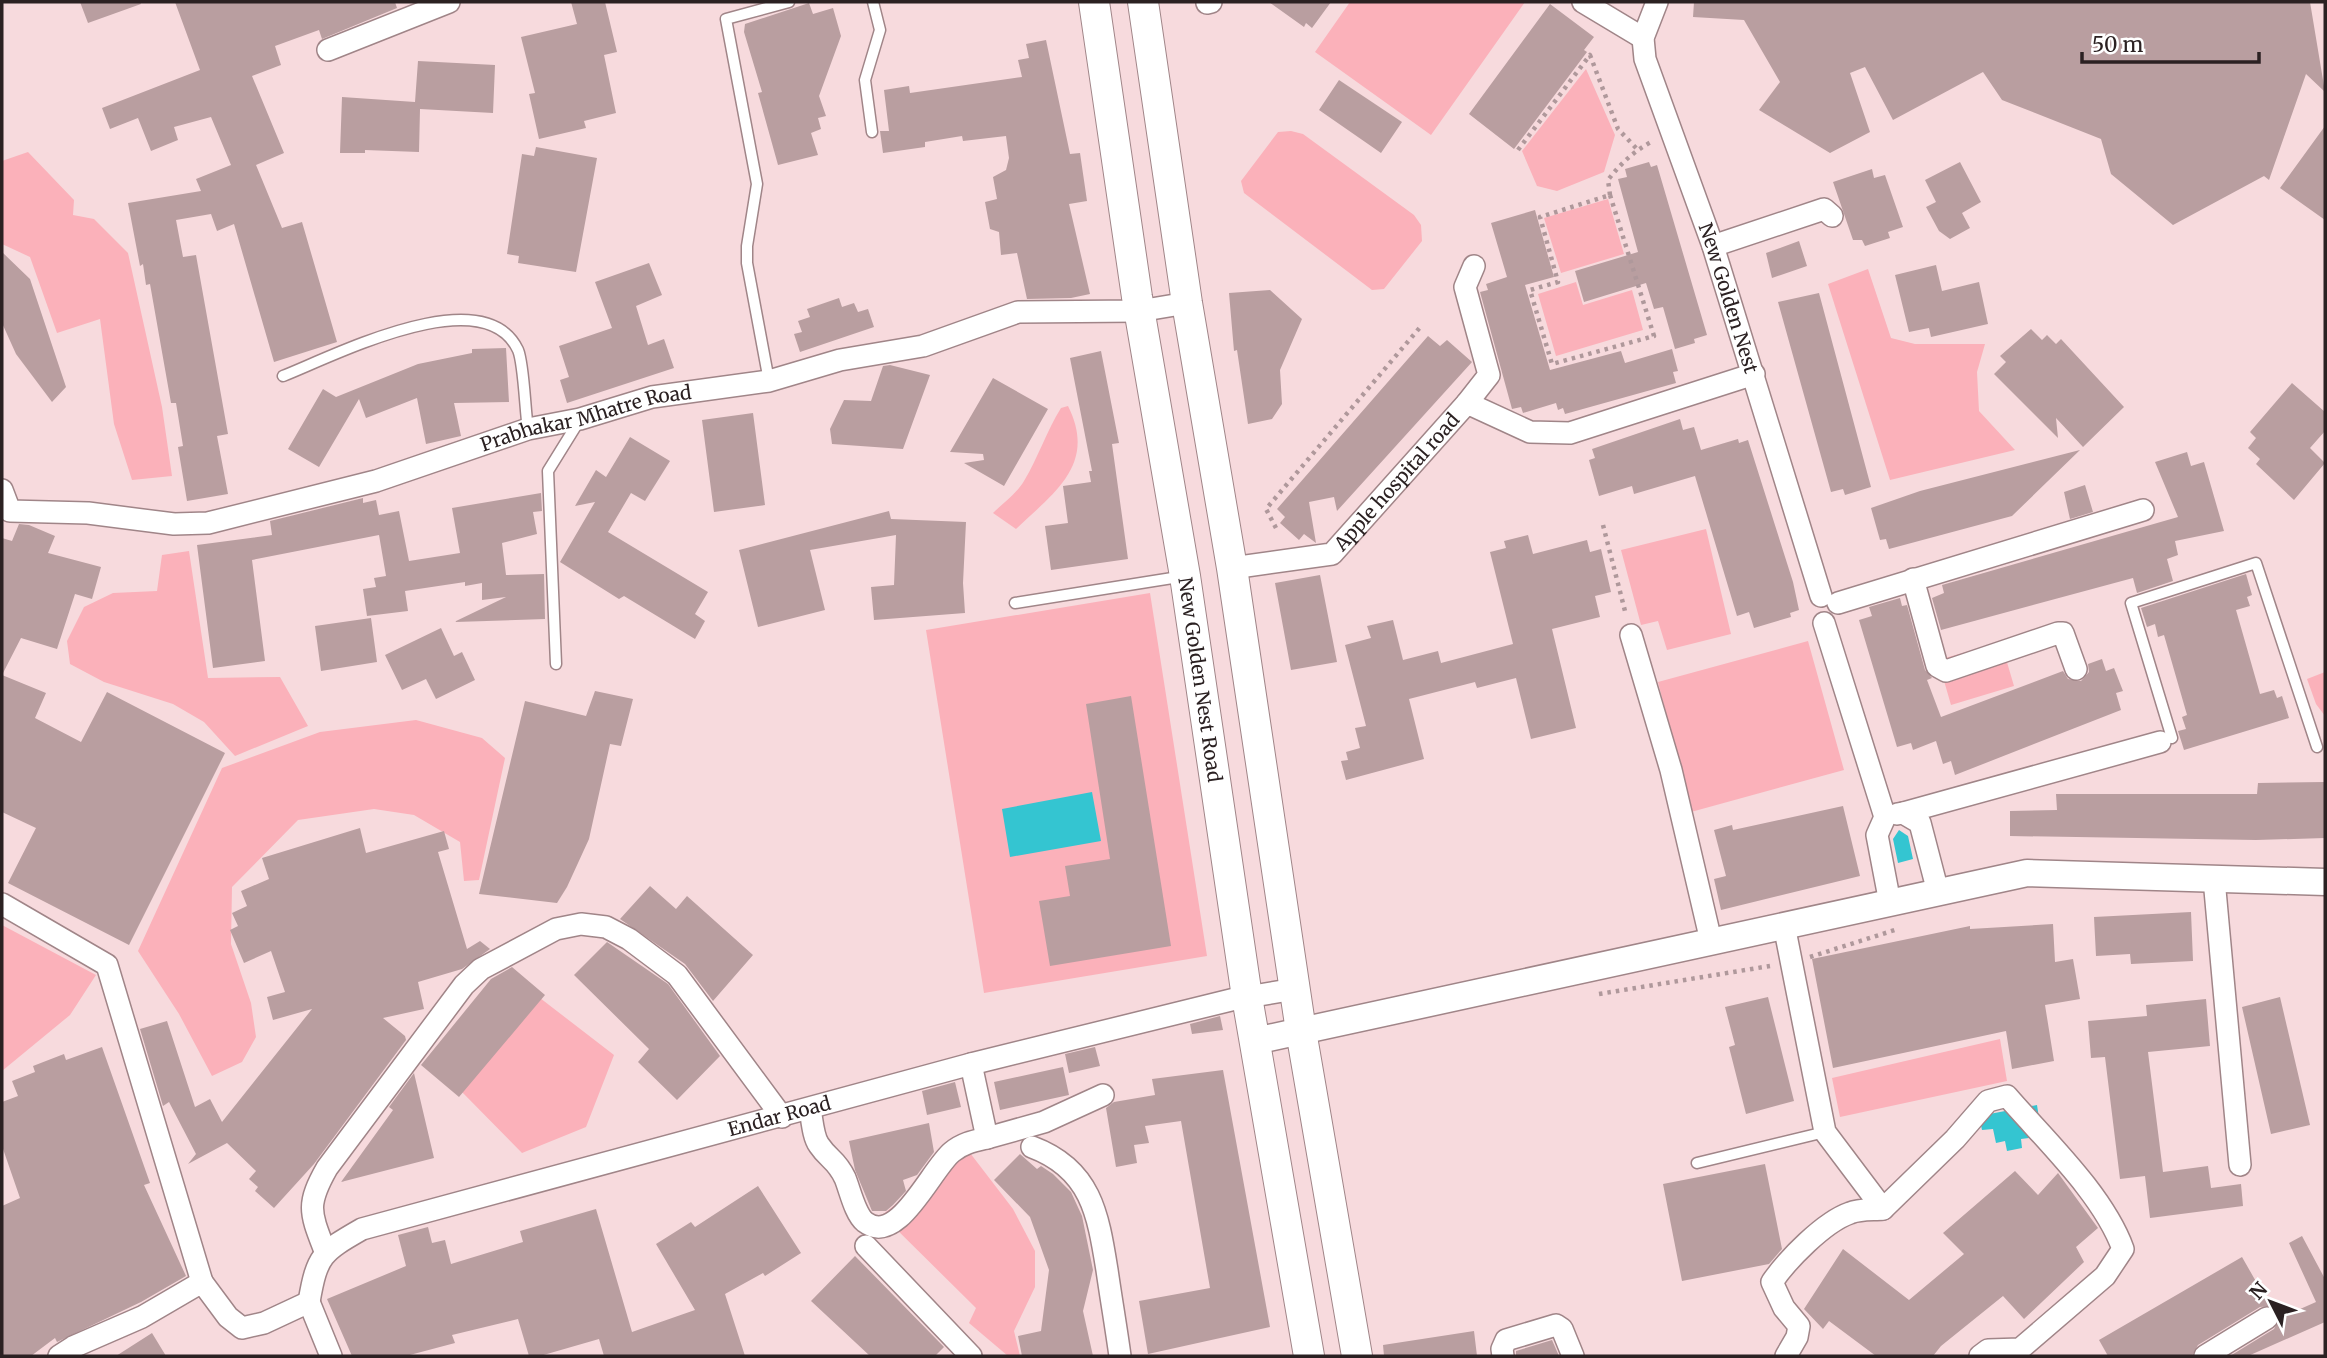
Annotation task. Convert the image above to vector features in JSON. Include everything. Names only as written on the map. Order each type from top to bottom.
[{"type":"main road","name":"New Golden Nest Road","points":[[1094,2],[1139,311],[1185,576],[1247,997],[1309,1356]]},
{"type":"main road","points":[[1143,2],[1186,303],[1232,568],[1301,1031],[1357,1356]]},
{"type":"street","points":[[328,50],[423,6],[449,2]]},
{"type":"street","points":[[1583,2],[1643,38],[1657,2]]},
{"type":"street","name":"New Golden Nest","points":[[1643,38],[1645,59],[1713,246],[1830,600]]},
{"type":"street","points":[[1713,246],[1824,209],[1832,216]]},
{"type":"street","points":[[1467,403],[1489,375],[1465,287],[1474,265]]},
{"type":"street","name":"Prabhakar Mhatre Road","points":[[2,490],[10,512],[88,513],[174,524],[208,523],[376,481],[528,429],[580,419],[652,397],[769,382],[840,360],[923,346],[1018,312],[1139,311],[1186,303]]},
{"type":"street","name":"Apple hospital road","points":[[1232,568],[1332,554],[1467,403],[1530,432],[1570,433],[1754,374]]},
{"type":"street","points":[[1894,815],[1824,623],[1836,618],[1830,600],[1913,579],[2132,508]]},
{"type":"street","points":[[1913,579],[1937,666],[1946,671],[2058,633],[2063,633],[2076,669]]},
{"type":"street","points":[[1630,629],[1671,770],[1711,941]]},
{"type":"street","points":[[1890,903],[1877,835],[1894,815],[2166,740]]},
{"type":"street","points":[[1894,815],[1920,823],[1938,892]]},
{"type":"street","points":[[1255,1041],[2027,873],[2325,882]]},
{"type":"street","points":[[2214,879],[2239,1165]]},
{"type":"street","points":[[2,904],[107,965],[202,1282],[228,1317],[242,1328],[264,1324],[309,1302]]},
{"type":"street","points":[[331,1356],[309,1302],[313,1275],[325,1251],[313,1218],[312,1195],[327,1168],[464,985],[481,969],[556,929],[581,924],[606,927],[629,939],[677,975],[782,1116]]},
{"type":"street","points":[[1784,925],[1825,1132],[1883,1209]]},
{"type":"street","name":"Endar Road","points":[[325,1251],[362,1229],[971,1064],[1247,997],[1295,989]]},
{"type":"street","points":[[971,1064],[987,1138]]},
{"type":"street","points":[[810,1109],[818,1144],[838,1163],[862,1219],[874,1226],[897,1222],[909,1210],[931,1174],[965,1143],[1044,1122],[1103,1095]]},
{"type":"street","points":[[1786,1356],[1797,1337],[1799,1326],[1784,1308],[1772,1282],[1783,1265],[1827,1227],[1850,1213],[1883,1209],[1955,1139],[1988,1101],[2007,1096],[2091,1195],[2118,1234],[2123,1249],[2105,1276],[2020,1349],[1989,1350],[1980,1356]]},
{"type":"street","points":[[1032,1147],[1067,1167],[1083,1184],[1092,1199],[1100,1223],[1120,1356]]},
{"type":"street","points":[[866,1246],[969,1355]]},
{"type":"street","points":[[59,1356],[74,1346],[142,1317],[202,1282]]},
{"type":"street","points":[[2205,1356],[2267,1318]]},
{"type":"street","points":[[1503,1356],[1502,1349],[1506,1340],[1556,1325],[1562,1329],[1573,1356]]},
{"type":"lane","points":[[769,382],[747,263],[747,246],[757,184],[726,19],[789,2]]},
{"type":"lane","points":[[872,132],[865,79],[880,30],[873,2]]},
{"type":"lane","points":[[283,376],[402,328],[461,319],[486,320],[503,332],[518,350],[528,429]]},
{"type":"lane","points":[[556,664],[548,471],[580,419]]},
{"type":"lane","points":[[2166,740],[2131,603],[2256,563],[2316,747]]},
{"type":"lane","points":[[1015,603],[1185,576]]},
{"type":"lane","points":[[1697,1163],[1825,1132]]},
{"type":"path","points":[[1518,150],[1590,55],[1618,129],[1637,149]]},
{"type":"path","points":[[1610,195],[1540,217],[1558,282],[1531,290],[1552,364],[1654,337],[1610,195],[1608,180],[1637,149],[1655,139]]},
{"type":"path","points":[[1276,528],[1266,509],[1422,325]]},
{"type":"path","points":[[1603,525],[1630,629]]},
{"type":"path","points":[[1791,963],[1906,926]]},
{"type":"shaded area","points":[[1350,2],[1525,2],[1431,135],[1315,52]]},
{"type":"shaded area","points":[[1586,69],[1615,135],[1604,172],[1557,191],[1537,186],[1522,151]]},
{"type":"shaded area","points":[[1278,132],[1303,134],[1414,215],[1421,225],[1422,241],[1384,289],[1372,290],[1244,193],[1241,181]]},
{"type":"shaded area","points":[[28,152],[74,200],[73,215],[94,219],[128,253],[162,407],[172,476],[132,480],[114,424],[100,319],[57,333],[30,257],[2,244],[2,161]]},
{"type":"shaded area","points":[[1608,199],[1624,254],[1561,273],[1544,218]]},
{"type":"shaded area","points":[[1868,269],[1891,338],[1915,344],[1985,344],[1977,372],[1979,411],[2015,450],[1890,480],[1828,284]]},
{"type":"shaded area","points":[[1576,282],[1583,305],[1632,290],[1643,330],[1556,356],[1538,294]]},
{"type":"shaded area","points":[[1068,406],[1076,426],[1078,444],[1075,461],[1057,489],[1016,529],[993,513],[1021,485],[1061,408]]},
{"type":"shaded area","points":[[1706,529],[1731,634],[1667,650],[1658,621],[1641,625],[1621,550]]},
{"type":"shaded area","points":[[189,551],[208,678],[280,677],[308,726],[235,756],[204,722],[173,704],[104,682],[70,664],[67,641],[84,607],[113,593],[157,591],[162,555]]},
{"type":"shaded area","points":[[1150,593],[1207,956],[984,993],[926,630]]},
{"type":"shaded area","points":[[1808,641],[1844,770],[1691,812],[1658,682]]},
{"type":"shaded area","points":[[2001,642],[2014,686],[1951,705],[1938,660]]},
{"type":"shaded area","points":[[2325,672],[2325,716],[2316,704],[2307,679]]},
{"type":"shaded area","points":[[416,720],[482,738],[505,758],[479,880],[464,881],[460,842],[414,815],[374,809],[298,820],[232,887],[231,944],[251,1003],[256,1037],[242,1062],[212,1076],[179,1014],[138,951],[222,768],[320,732]]},
{"type":"shaded area","points":[[2,925],[96,975],[70,1015],[2,1071]]},
{"type":"shaded area","points":[[540,998],[614,1055],[586,1127],[522,1153],[461,1091]]},
{"type":"shaded area","points":[[2000,1039],[2007,1081],[1840,1117],[1832,1078]]},
{"type":"shaded area","points":[[967,1149],[1013,1209],[1035,1251],[1035,1287],[1014,1331],[1020,1356],[1008,1356],[969,1323],[976,1308],[882,1215]]},
{"type":"water","points":[[1092,792],[1101,841],[1010,857],[1002,809]]},
{"type":"water","points":[[1899,830],[1908,836],[1913,859],[1898,863],[1893,839]]},
{"type":"water","points":[[2037,1105],[2039,1118],[2026,1121],[2029,1138],[2021,1139],[2022,1148],[2007,1151],[2005,1141],[1996,1143],[1993,1129],[1982,1130],[1979,1116]]},
{"type":"building","points":[[80,2],[140,2],[141,4],[88,23]]},
{"type":"building","points":[[175,2],[395,2],[397,8],[322,39],[319,30],[275,46],[281,65],[252,76],[284,153],[256,165],[282,228],[302,222],[337,342],[274,362],[234,224],[217,231],[211,214],[176,220],[183,257],[196,255],[228,434],[217,436],[228,494],[187,501],[178,447],[183,446],[176,403],[171,403],[150,284],[146,285],[143,264],[140,266],[128,203],[201,191],[196,179],[231,165],[211,117],[174,127],[178,140],[151,151],[138,118],[110,129],[102,108],[200,70]]},
{"type":"building","points":[[571,2],[605,2],[617,52],[604,55],[616,113],[584,121],[586,128],[539,139],[529,94],[535,93],[521,37],[577,24]]},
{"type":"building","points":[[1269,2],[1331,2],[1312,28],[1306,23],[1304,27]]},
{"type":"building","points":[[1694,2],[2310,2],[2325,92],[2306,74],[2269,180],[2264,176],[2173,225],[2111,174],[2101,139],[2002,100],[1983,72],[1893,120],[1865,67],[1850,73],[1870,132],[1830,153],[1759,110],[1780,82],[1744,20],[1693,17]]},
{"type":"building","points":[[809,3],[813,14],[833,8],[841,36],[819,96],[826,116],[818,118],[821,129],[811,133],[818,155],[778,165],[758,93],[762,92],[744,32],[745,24]]},
{"type":"building","points":[[1550,4],[1594,37],[1584,50],[1587,52],[1514,149],[1469,114]]},
{"type":"building","points":[[1046,40],[1070,154],[1080,153],[1087,201],[1069,204],[1090,294],[1071,298],[1027,299],[1017,253],[1001,255],[999,232],[990,229],[985,202],[997,199],[993,177],[1006,170],[1009,158],[1006,136],[963,141],[962,136],[925,142],[925,147],[883,153],[880,131],[889,131],[884,90],[909,86],[910,93],[1022,77],[1018,60],[1029,58],[1026,44]]},
{"type":"building","points":[[418,61],[495,65],[493,113],[420,109],[419,152],[365,150],[365,153],[340,153],[342,97],[415,102]]},
{"type":"building","points":[[1339,80],[1402,122],[1381,153],[1319,110]]},
{"type":"building","points":[[2325,126],[2325,220],[2280,188]]},
{"type":"building","points":[[536,147],[597,158],[576,272],[518,263],[519,256],[507,254],[522,154],[534,156]]},
{"type":"building","points":[[1649,162],[1651,167],[1657,165],[1707,335],[1694,339],[1695,343],[1675,349],[1663,307],[1654,309],[1646,283],[1584,302],[1575,271],[1638,252],[1618,179],[1627,177],[1625,169]]},
{"type":"building","points":[[1960,162],[1981,202],[1962,213],[1970,228],[1950,239],[1939,231],[1926,207],[1936,202],[1925,180]]},
{"type":"building","points":[[1872,169],[1874,178],[1885,175],[1903,227],[1888,232],[1890,238],[1865,246],[1862,240],[1853,240],[1833,182]]},
{"type":"building","points":[[1535,210],[1554,277],[1525,285],[1550,370],[1621,351],[1625,363],[1672,349],[1678,371],[1673,372],[1676,383],[1565,414],[1563,408],[1558,410],[1556,403],[1523,413],[1521,407],[1512,409],[1480,292],[1488,290],[1486,284],[1507,277],[1491,223]]},
{"type":"building","points":[[1799,241],[1807,266],[1772,278],[1766,253]]},
{"type":"building","points":[[2,252],[30,279],[66,387],[52,402],[16,354],[2,323]]},
{"type":"building","points":[[649,263],[662,295],[636,306],[648,345],[664,339],[674,368],[567,403],[560,380],[569,377],[559,346],[612,328],[595,282]]},
{"type":"building","points":[[1936,265],[1942,291],[1979,282],[1988,324],[1931,337],[1929,328],[1909,332],[1895,275]]},
{"type":"building","points":[[1270,290],[1302,319],[1280,370],[1282,404],[1272,419],[1248,424],[1237,350],[1234,351],[1229,293]]},
{"type":"building","points":[[1819,293],[1871,487],[1845,495],[1843,489],[1831,492],[1778,302]]},
{"type":"building","points":[[839,298],[842,307],[854,303],[858,312],[868,309],[874,327],[800,352],[794,334],[802,332],[798,321],[810,317],[807,309]]},
{"type":"building","points":[[2031,329],[2042,340],[2047,335],[2056,344],[2061,339],[2124,407],[2083,447],[2056,418],[2058,438],[1994,374],[2006,362],[2000,356]]},
{"type":"building","points":[[1428,336],[1440,346],[1447,340],[1472,362],[1337,511],[1334,497],[1309,502],[1316,543],[1304,534],[1299,540],[1280,523],[1285,517],[1277,509]]},
{"type":"building","points":[[506,348],[509,402],[454,403],[461,436],[426,444],[417,398],[366,418],[359,399],[319,467],[288,449],[323,389],[336,397],[418,364],[472,353],[472,349]]},
{"type":"building","points":[[1101,351],[1119,443],[1112,444],[1128,559],[1051,570],[1045,526],[1068,523],[1063,486],[1091,482],[1089,471],[1092,471],[1070,358]]},
{"type":"building","points":[[890,365],[930,375],[903,449],[832,444],[830,429],[844,400],[871,401],[883,366]]},
{"type":"building","points":[[993,378],[1048,409],[1004,486],[964,463],[984,460],[983,454],[950,452]]},
{"type":"building","points":[[2292,383],[2325,412],[2325,431],[2310,448],[2325,463],[2294,500],[2256,464],[2260,459],[2248,448],[2256,438],[2250,432]]},
{"type":"building","points":[[753,413],[765,505],[714,512],[702,420]]},
{"type":"building","points":[[1680,419],[1683,430],[1694,427],[1701,450],[1738,439],[1739,443],[1748,440],[1793,582],[1799,610],[1790,613],[1791,617],[1754,628],[1749,612],[1737,616],[1695,476],[1634,494],[1632,486],[1599,496],[1589,460],[1595,458],[1592,449]]},
{"type":"building","points":[[630,437],[670,461],[645,501],[631,493],[608,532],[708,592],[695,614],[705,621],[695,639],[624,596],[619,599],[560,562],[595,502],[575,506],[596,470],[606,477]]},
{"type":"building","points":[[2080,450],[2012,516],[1889,549],[1886,539],[1880,540],[1871,508],[1920,491]]},
{"type":"building","points":[[2187,452],[2191,466],[2204,462],[2224,531],[2175,541],[2178,555],[2167,559],[2173,581],[2137,593],[2133,578],[1941,630],[1932,598],[1944,593],[1942,585],[2178,517],[2155,462]]},
{"type":"building","points":[[2085,485],[2093,512],[2070,519],[2064,492]]},
{"type":"building","points":[[541,493],[542,511],[533,512],[537,534],[502,543],[506,575],[544,574],[545,619],[454,622],[506,597],[482,600],[482,583],[465,586],[465,582],[405,591],[408,611],[367,616],[363,589],[376,587],[374,578],[386,576],[379,535],[252,560],[265,661],[213,668],[197,545],[272,535],[270,521],[363,498],[363,503],[376,500],[379,515],[399,511],[409,561],[460,553],[452,508]]},
{"type":"building","points":[[889,511],[891,519],[966,522],[963,583],[965,613],[874,620],[871,587],[894,585],[896,535],[810,550],[825,610],[758,627],[739,550]]},
{"type":"building","points":[[19,524],[29,525],[55,536],[48,553],[101,567],[92,599],[75,594],[57,649],[21,638],[2,675],[2,538],[12,541]]},
{"type":"building","points":[[1528,535],[1533,554],[1587,540],[1590,552],[1601,549],[1611,592],[1595,596],[1600,617],[1552,629],[1576,728],[1531,739],[1516,678],[1477,688],[1475,682],[1409,699],[1424,759],[1346,780],[1341,761],[1348,760],[1346,752],[1360,748],[1355,728],[1366,726],[1345,645],[1371,638],[1367,626],[1393,620],[1403,660],[1438,651],[1441,663],[1513,644],[1490,552],[1506,548],[1504,541]]},
{"type":"building","points":[[2246,574],[2252,595],[2247,597],[2250,606],[2236,610],[2260,694],[2274,690],[2277,698],[2282,696],[2289,718],[2184,750],[2178,731],[2186,729],[2182,717],[2187,715],[2164,635],[2158,637],[2155,624],[2147,627],[2141,608]]},
{"type":"building","points":[[1320,575],[1337,662],[1291,670],[1275,583]]},
{"type":"building","points":[[1900,598],[1902,606],[1907,605],[1925,670],[1932,678],[1927,680],[1941,717],[2063,671],[2068,679],[2081,681],[2089,672],[2088,664],[2102,659],[2106,671],[2114,668],[2123,691],[2116,693],[2121,710],[1955,775],[1951,761],[1943,764],[1936,741],[1913,750],[1911,743],[1897,747],[1859,620],[1872,616],[1869,607]]},
{"type":"building","points":[[371,618],[377,662],[321,671],[315,626]]},
{"type":"building","points":[[441,628],[454,656],[462,652],[475,680],[436,699],[426,679],[402,690],[385,655]]},
{"type":"building","points":[[2,675],[46,693],[35,718],[81,742],[107,692],[225,753],[129,945],[8,883],[36,828],[2,812]]},
{"type":"building","points":[[595,691],[633,699],[621,746],[610,744],[589,839],[567,887],[557,903],[479,894],[525,701],[586,716]]},
{"type":"building","points":[[1131,696],[1171,946],[1050,966],[1039,901],[1070,896],[1065,866],[1110,859],[1086,704]]},
{"type":"building","points":[[2325,782],[2325,838],[2256,840],[2010,836],[2010,811],[2057,810],[2056,794],[2257,794],[2258,783]]},
{"type":"building","points":[[1843,806],[1860,876],[1721,910],[1714,879],[1726,876],[1714,830],[1732,825],[1733,830]]},
{"type":"building","points":[[360,828],[366,853],[444,831],[449,849],[438,852],[467,949],[480,941],[490,949],[462,969],[418,982],[424,1009],[383,1018],[405,1036],[406,1040],[314,1164],[274,1208],[255,1191],[258,1187],[249,1179],[256,1171],[227,1143],[188,1164],[196,1154],[169,1102],[163,1106],[140,1029],[167,1021],[195,1107],[210,1099],[222,1122],[312,1009],[273,1020],[267,997],[285,992],[271,951],[244,963],[230,930],[238,926],[232,913],[247,906],[241,891],[269,879],[262,858]]},
{"type":"building","points":[[650,886],[676,909],[687,896],[753,955],[713,1001],[685,964],[620,919]]},
{"type":"building","points":[[2191,912],[2193,961],[2131,964],[2130,954],[2096,956],[2094,917]]},
{"type":"building","points":[[2053,924],[2055,962],[2073,959],[2080,999],[2045,1005],[2054,1061],[2012,1069],[2006,1031],[1833,1068],[1812,959],[1970,926],[1970,929]]},
{"type":"building","points":[[607,942],[668,984],[720,1056],[677,1100],[638,1062],[649,1049],[574,975]]},
{"type":"building","points":[[512,967],[545,995],[459,1097],[421,1065],[491,979]]},
{"type":"building","points":[[1768,997],[1794,1101],[1746,1114],[1729,1047],[1735,1045],[1725,1007]]},
{"type":"building","points":[[2280,997],[2310,1125],[2271,1134],[2242,1007]]},
{"type":"building","points":[[2206,999],[2210,1046],[2148,1052],[2163,1172],[2208,1166],[2211,1188],[2241,1184],[2243,1206],[2150,1218],[2145,1176],[2120,1179],[2105,1057],[2091,1058],[2088,1021],[2147,1016],[2146,1005]]},
{"type":"building","points":[[1220,1016],[1223,1030],[1192,1034],[1190,1024]]},
{"type":"building","points":[[102,1047],[150,1183],[144,1185],[186,1276],[141,1302],[57,1342],[55,1338],[31,1356],[2,1356],[2,1206],[20,1198],[2,1146],[2,1102],[18,1096],[12,1081],[35,1072],[33,1066],[64,1054],[66,1060]]},
{"type":"building","points":[[1095,1047],[1100,1066],[1069,1073],[1065,1054]]},
{"type":"building","points":[[1063,1067],[1069,1095],[1000,1110],[994,1082]]},
{"type":"building","points":[[1223,1070],[1270,1327],[1148,1354],[1139,1301],[1210,1288],[1181,1121],[1145,1126],[1149,1143],[1134,1145],[1137,1163],[1116,1167],[1106,1108],[1114,1102],[1155,1095],[1152,1079]]},
{"type":"building","points":[[414,1073],[434,1158],[341,1182],[393,1110],[389,1107]]},
{"type":"building","points":[[955,1082],[961,1107],[927,1115],[922,1091]]},
{"type":"building","points":[[929,1123],[934,1152],[917,1175],[903,1180],[906,1191],[893,1205],[886,1211],[872,1211],[855,1170],[849,1141]]},
{"type":"building","points":[[1020,1154],[1037,1169],[1041,1166],[1053,1174],[1071,1192],[1082,1216],[1093,1270],[1083,1311],[1093,1356],[1022,1356],[1018,1336],[1041,1331],[1049,1270],[1030,1217],[994,1180]]},
{"type":"building","points":[[1765,1164],[1782,1249],[1769,1264],[1682,1281],[1663,1184]]},
{"type":"building","points":[[2015,1171],[2038,1195],[2058,1173],[2098,1228],[2076,1247],[2084,1262],[2024,1319],[2003,1296],[1941,1346],[1933,1356],[1876,1356],[1829,1321],[1823,1329],[1804,1309],[1843,1249],[1909,1300],[1964,1254],[1943,1233]]},
{"type":"building","points":[[758,1186],[801,1253],[765,1276],[763,1273],[725,1294],[745,1356],[604,1356],[599,1339],[540,1356],[529,1356],[518,1319],[452,1335],[455,1343],[406,1356],[352,1356],[327,1299],[406,1266],[398,1235],[428,1227],[432,1243],[445,1240],[451,1264],[523,1242],[520,1231],[596,1209],[632,1332],[695,1310],[656,1244],[691,1222],[695,1227]]},
{"type":"building","points":[[2302,1236],[2325,1279],[2325,1322],[2248,1356],[2230,1356],[2274,1329],[2280,1318],[2316,1302],[2289,1243]]},
{"type":"building","points":[[855,1256],[944,1347],[935,1356],[870,1356],[811,1301]]},
{"type":"building","points":[[2242,1257],[2270,1306],[2260,1307],[2198,1345],[2192,1356],[2108,1356],[2099,1340]]},
{"type":"building","points":[[1474,1331],[1477,1356],[1384,1356],[1383,1345]]},
{"type":"building","points":[[152,1333],[166,1356],[116,1356]]},
{"type":"building","points":[[1552,1340],[1559,1356],[1516,1356],[1516,1351]]}]
